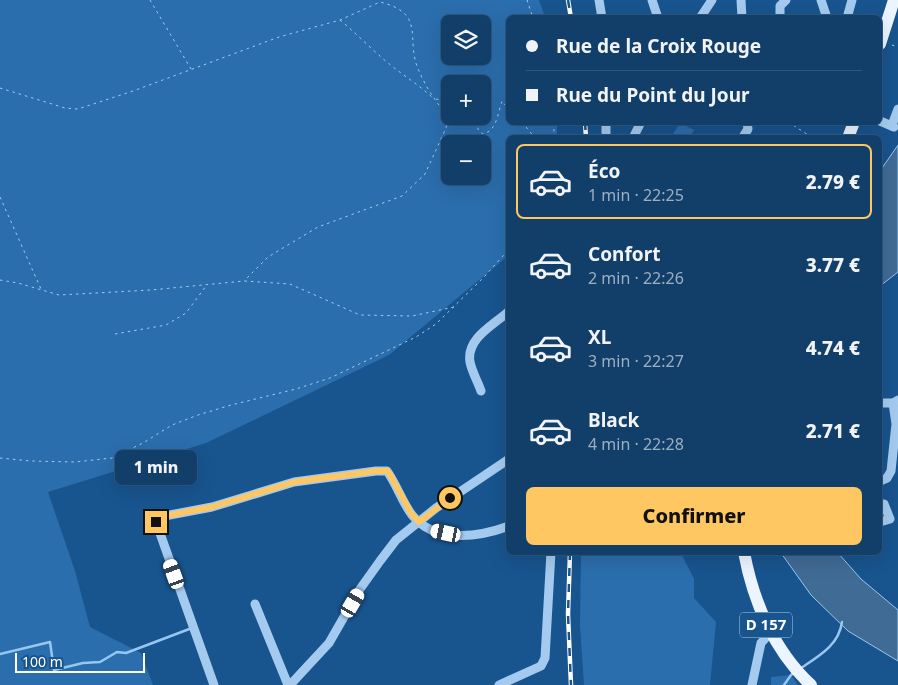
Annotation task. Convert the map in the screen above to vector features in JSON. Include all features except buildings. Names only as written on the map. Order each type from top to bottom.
[{"type":"main road","points":[[882,38],[894,0]]},
{"type":"main road","name":"D 157","points":[[745,555],[756,597],[771,632],[793,665],[812,685]]},
{"type":"street","points":[[599,0],[602,15]]},
{"type":"street","points":[[652,0],[657,15]]},
{"type":"street","points":[[702,15],[712,0]]},
{"type":"street","points":[[741,0],[742,15]]},
{"type":"street","points":[[780,15],[780,6],[786,0]]},
{"type":"street","points":[[820,0],[826,15]]},
{"type":"street","points":[[848,15],[852,0]]},
{"type":"street","points":[[882,122],[893,126],[898,109]]},
{"type":"street","points":[[482,391],[469,360],[471,350],[474,342],[506,314]]},
{"type":"street","points":[[882,403],[895,402],[896,424],[891,471],[887,478],[882,481]]},
{"type":"street","points":[[255,604],[289,685],[329,644],[360,589],[396,540],[436,508],[506,461]]},
{"type":"street","points":[[214,685],[156,522],[159,517],[212,507],[294,482],[388,471],[411,513],[419,522],[434,531],[458,536],[482,535],[506,527]]},
{"type":"street","points":[[882,504],[884,504],[890,518],[882,521]]},
{"type":"street","points":[[498,685],[541,666],[545,658],[551,555]]},
{"type":"street","points":[[752,685],[761,643],[771,632]]},
{"type":"path","points":[[150,0],[191,70]]},
{"type":"path","points":[[527,0],[532,15]]},
{"type":"path","points":[[0,88],[65,108],[78,109],[279,37],[340,20],[380,2],[402,10],[409,19],[413,33],[414,54],[418,70],[434,99]]},
{"type":"path","points":[[244,281],[268,256],[318,227],[402,196],[425,174],[446,128],[448,116],[442,107],[414,81],[392,66],[340,20]]},
{"type":"path","points":[[434,99],[441,100]]},
{"type":"path","points":[[476,125],[483,134],[489,133],[494,126],[502,100],[506,106]]},
{"type":"path","points":[[524,125],[533,135]]},
{"type":"path","points":[[791,125],[808,135]]},
{"type":"path","points":[[0,197],[42,289]]},
{"type":"path","points":[[0,458],[75,462],[112,458],[172,425],[198,415],[330,378],[416,337],[436,324],[506,251]]},
{"type":"path","points":[[0,280],[59,294],[106,293],[244,281],[290,284],[360,314],[412,316],[454,307]]},
{"type":"path","points":[[115,334],[166,325],[186,313],[207,285]]},
{"type":"shaded area","points":[[0,0],[539,0],[544,15],[506,15],[506,125],[557,125],[557,135],[506,135],[506,258],[389,355],[206,443],[48,492],[75,571],[90,627],[141,653],[153,685],[0,685]]},
{"type":"shaded area","points":[[679,125],[684,125],[694,130],[691,135],[672,135]]},
{"type":"shaded area","points":[[898,145],[898,272],[882,284],[882,168]]},
{"type":"shaded area","points":[[581,555],[682,555],[694,579],[694,598],[716,622],[710,685],[584,685],[580,626]]},
{"type":"shaded area","points":[[782,555],[840,555],[861,579],[898,610],[898,661],[848,631],[811,595]]},
{"type":"shaded area","points":[[791,675],[798,685],[771,685],[771,677]]},
{"type":"waterway","points":[[801,668],[827,649],[837,637],[842,622]]},
{"type":"waterway","points":[[0,654],[50,642],[54,670],[83,663],[100,662],[117,652],[126,653],[192,628]]},
{"type":"waterway","points":[[784,685],[794,673]]},
{"type":"railway","points":[[568,0],[570,15]]},
{"type":"railway","points":[[585,125],[586,135]]},
{"type":"railway","points":[[570,555],[568,614],[571,685]]},
{"type":"route","points":[[156,522],[159,517],[212,507],[294,482],[376,471],[388,471],[411,513],[419,522],[450,498]]}]
